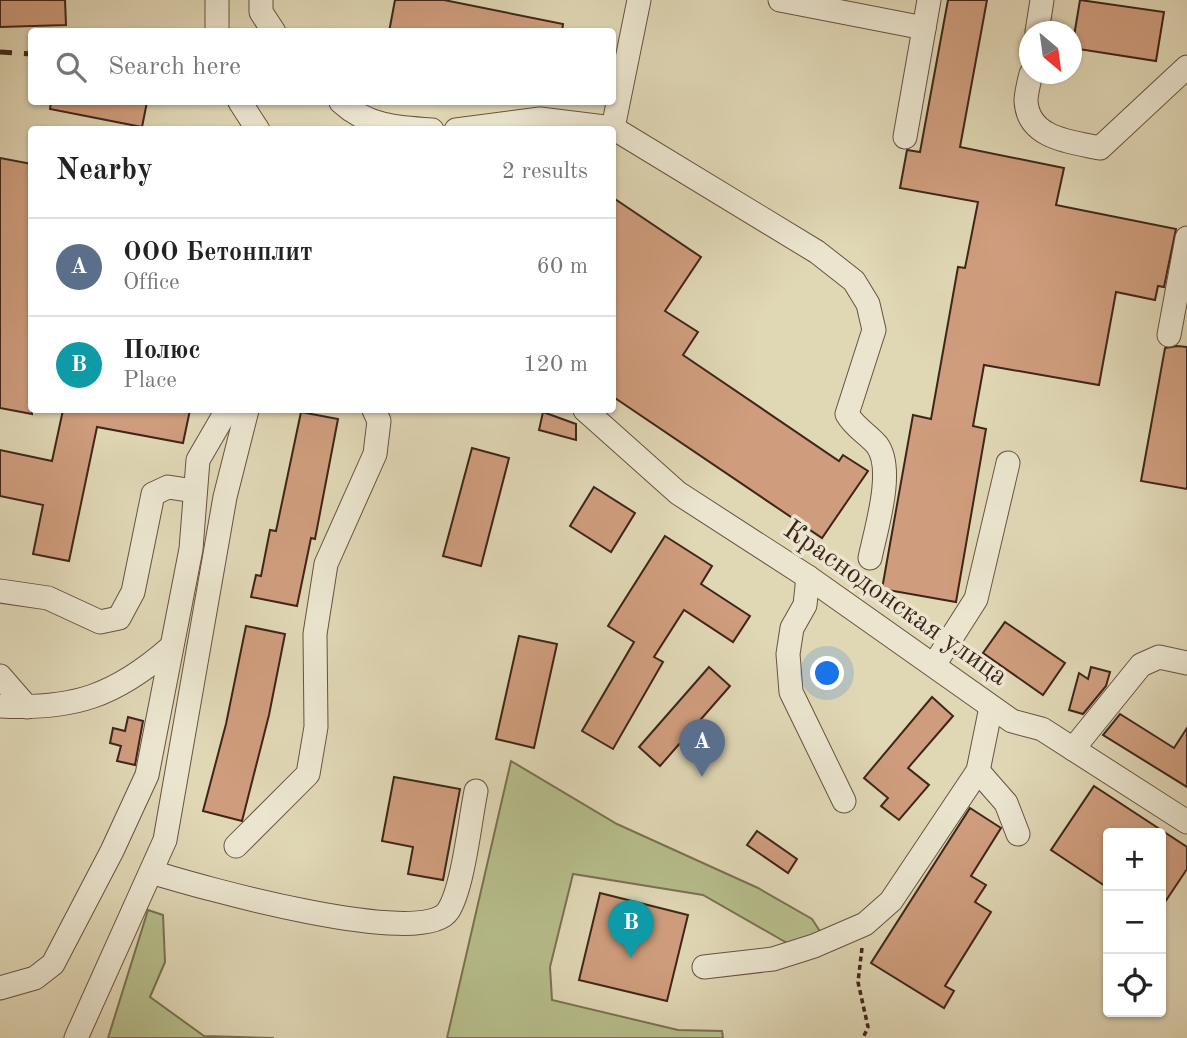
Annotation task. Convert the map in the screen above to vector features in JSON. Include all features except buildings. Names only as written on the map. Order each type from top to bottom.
[{"type":"street","points":[[216,0],[217,28]]},
{"type":"street","points":[[261,0],[261,12],[271,28]]},
{"type":"street","points":[[613,126],[639,0]]},
{"type":"street","points":[[780,0],[924,28]]},
{"type":"street","points":[[905,136],[929,0]]},
{"type":"street","points":[[1039,21],[1042,0]]},
{"type":"street","points":[[1029,84],[1026,102],[1032,120],[1054,139],[1100,148],[1187,67]]},
{"type":"street","points":[[242,105],[255,126]]},
{"type":"street","points":[[345,105],[362,119],[390,126]]},
{"type":"street","points":[[487,126],[540,119],[597,126]]},
{"type":"street","points":[[616,130],[817,251],[853,281],[869,304],[874,330],[847,414],[855,427],[876,444],[886,460],[882,501],[870,558]]},
{"type":"street","points":[[1169,335],[1182,298],[1180,266],[1187,238]]},
{"type":"street","points":[[0,988],[35,978],[52,964],[113,851],[147,775],[191,549],[198,460],[225,413]]},
{"type":"street","points":[[76,1038],[164,840],[225,497],[246,413]]},
{"type":"street","points":[[236,846],[308,774],[316,727],[315,634],[326,564],[375,454],[379,421],[375,413]]},
{"type":"street","name":"Краснодонская улица","points":[[588,413],[678,493],[808,577],[991,707],[1012,721],[1042,729],[1187,822]]},
{"type":"street","points":[[934,665],[976,599],[1009,463]]},
{"type":"street","points":[[0,591],[48,598],[100,622],[119,618],[133,592],[153,494],[168,487],[194,491]]},
{"type":"street","points":[[808,577],[805,605],[792,628],[788,654],[791,692],[844,801]]},
{"type":"street","points":[[0,706],[27,707],[104,694],[149,666],[170,648]]},
{"type":"street","points":[[1073,749],[1141,665],[1159,657],[1187,663]]},
{"type":"street","points":[[0,676],[27,707]]},
{"type":"street","points":[[704,967],[773,959],[814,946],[865,923],[891,901],[978,771],[991,707]]},
{"type":"street","points":[[978,771],[1006,803],[1018,834]]},
{"type":"street","points":[[152,872],[194,886],[339,919],[430,923],[448,913],[458,884],[476,791]]},
{"type":"path","points":[[863,1038],[867,1027],[858,982],[865,923]]},
{"type":"green space","points":[[511,761],[617,824],[758,888],[812,919],[823,936],[794,947],[703,895],[573,874],[550,967],[552,1000],[678,1030],[722,1031],[723,1038],[447,1038]]},
{"type":"green space","points":[[148,910],[163,915],[165,962],[150,997],[204,1036],[274,1038],[108,1038]]},
{"type":"railway","points":[[0,52],[28,54]]},
{"type":"place","name":"ООО Бетонплит","points":[[702,777]]},
{"type":"place","name":"Полюс","points":[[631,958]]}]
